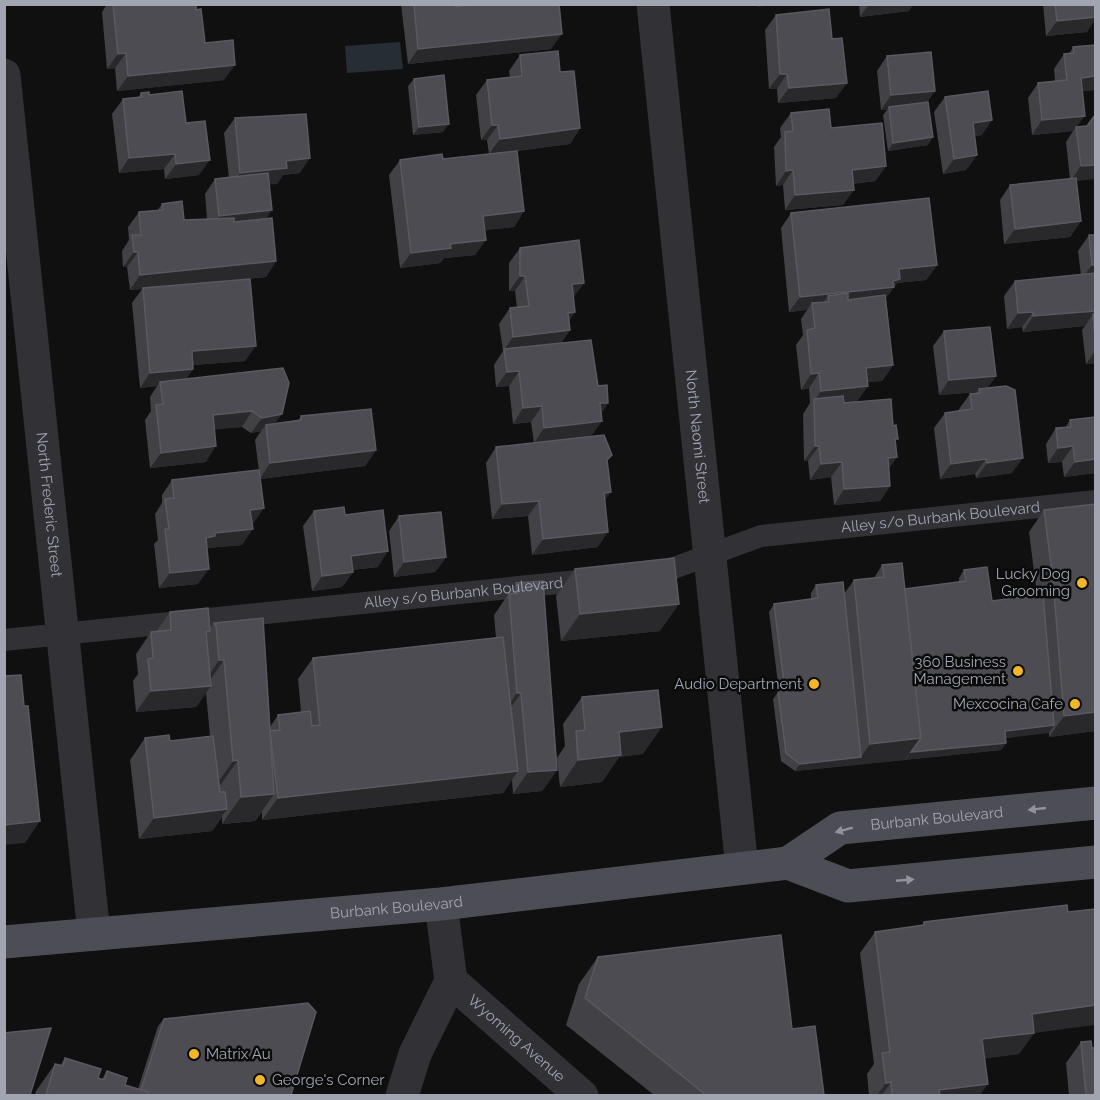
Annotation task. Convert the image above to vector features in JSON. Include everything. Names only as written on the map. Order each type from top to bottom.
[{"type":"main road","name":"Burbank Boulevard","points":[[788,863],[840,828],[1095,803]]},
{"type":"main road","name":"Burbank Boulevard","points":[[4,942],[441,904],[788,863],[848,886],[1095,862]]},
{"type":"street","name":"North Naomi Street","points":[[653,4],[742,868]]},
{"type":"street","name":"North Frederic Street","points":[[4,75],[94,934]]},
{"type":"street","points":[[402,1095],[415,1054],[452,981],[441,904]]},
{"type":"street","name":"Wyoming Avenue","points":[[452,981],[582,1095]]},
{"type":"lane","name":"Alley s/o Burbank Boulevard","points":[[4,640],[663,572],[761,536],[1095,501]]},
{"type":"shaded area","points":[[400,42],[403,69],[347,73],[345,46]]},
{"type":"building","points":[[113,4],[196,4],[196,10],[201,9],[205,43],[233,40],[235,65],[128,76],[126,53],[118,54]]},
{"type":"building","points":[[414,4],[456,4],[456,7],[464,6],[463,4],[559,4],[562,34],[418,49]]},
{"type":"building","points":[[1055,4],[1095,4],[1095,17],[1057,21]]},
{"type":"building","points":[[829,9],[832,39],[842,38],[847,83],[789,88],[787,74],[780,74],[776,15]]},
{"type":"building","points":[[1095,45],[1095,76],[1081,78],[1085,116],[1042,120],[1038,83],[1067,80],[1064,54],[1074,53],[1073,47]]},
{"type":"building","points":[[558,51],[560,72],[574,71],[580,128],[500,139],[498,125],[492,125],[487,80],[522,76],[520,55]]},
{"type":"building","points":[[931,52],[935,91],[891,95],[887,56]]},
{"type":"building","points":[[444,75],[449,124],[419,127],[414,79]]},
{"type":"building","points":[[182,91],[186,123],[205,121],[210,160],[176,164],[175,154],[129,158],[123,99],[141,97],[141,93],[149,92],[149,95]]},
{"type":"building","points":[[988,91],[992,120],[973,123],[977,155],[954,159],[945,97]]},
{"type":"building","points":[[928,102],[933,137],[893,143],[889,107]]},
{"type":"building","points":[[829,109],[831,128],[882,123],[886,166],[852,170],[854,190],[795,195],[793,170],[786,171],[785,132],[793,131],[791,113]]},
{"type":"building","points":[[306,114],[310,158],[286,161],[287,168],[240,173],[235,118]]},
{"type":"building","points":[[1095,115],[1095,165],[1081,166],[1076,127],[1087,126]]},
{"type":"building","points":[[517,151],[524,211],[483,216],[486,240],[450,244],[451,248],[411,253],[400,160],[442,154],[443,159]]},
{"type":"building","points":[[268,173],[272,210],[219,216],[215,179]]},
{"type":"building","points":[[1076,178],[1081,221],[1015,229],[1010,185]]},
{"type":"building","points":[[929,198],[937,265],[899,269],[900,279],[893,281],[894,287],[800,297],[791,213]]},
{"type":"building","points":[[182,201],[184,220],[234,218],[234,222],[272,218],[276,261],[140,275],[138,252],[134,252],[132,235],[141,235],[139,212],[163,210],[162,204]]},
{"type":"building","points":[[1089,235],[1095,235],[1095,265],[1092,265]]},
{"type":"building","points":[[579,240],[584,283],[572,284],[575,312],[568,313],[570,330],[513,337],[510,308],[529,306],[525,276],[520,276],[520,248]]},
{"type":"building","points":[[1095,273],[1095,311],[1033,316],[1033,312],[1018,313],[1015,281]]},
{"type":"building","points":[[250,279],[256,346],[192,351],[193,369],[150,373],[143,288]]},
{"type":"building","points":[[848,293],[848,300],[885,295],[893,365],[866,368],[868,386],[821,391],[819,373],[811,374],[807,330],[815,328],[812,303],[829,302],[828,296]]},
{"type":"building","points":[[1093,314],[1095,314],[1095,338]]},
{"type":"building","points":[[990,327],[996,376],[949,380],[944,331]]},
{"type":"building","points":[[591,340],[598,386],[607,385],[608,403],[600,403],[602,421],[544,428],[542,406],[523,408],[519,371],[507,372],[504,349]]},
{"type":"building","points":[[283,368],[289,383],[282,414],[262,418],[252,411],[213,415],[216,446],[161,453],[156,405],[163,404],[160,382]]},
{"type":"building","points":[[1006,386],[1015,390],[1023,458],[987,463],[986,459],[951,464],[945,413],[972,409],[970,394],[980,393],[979,389]]},
{"type":"building","points":[[843,396],[844,403],[891,399],[893,426],[896,425],[898,439],[895,439],[897,457],[888,458],[890,486],[844,489],[842,462],[821,464],[819,446],[815,446],[814,399]]},
{"type":"building","points":[[371,409],[376,450],[270,463],[266,425],[301,420],[301,416]]},
{"type":"building","points":[[1095,417],[1095,459],[1075,462],[1073,446],[1058,448],[1056,428],[1071,427],[1070,420]]},
{"type":"building","points":[[604,435],[612,455],[607,460],[611,492],[604,493],[608,532],[543,539],[539,501],[502,504],[496,447]]},
{"type":"building","points":[[259,470],[264,508],[250,510],[253,529],[215,533],[215,536],[206,538],[209,569],[170,573],[165,529],[169,529],[165,499],[174,498],[172,480]]},
{"type":"building","points":[[1095,504],[1095,712],[1064,716],[1053,580],[1044,510]]},
{"type":"building","points":[[344,507],[345,515],[383,510],[388,551],[351,556],[353,572],[322,576],[314,511]]},
{"type":"building","points":[[441,512],[446,557],[404,562],[399,516]]},
{"type":"building","points":[[674,558],[679,604],[580,614],[575,569]]},
{"type":"building","points":[[902,563],[921,738],[870,744],[854,580],[884,577],[882,565]]},
{"type":"building","points":[[987,567],[992,601],[1043,594],[1054,725],[1005,731],[1006,743],[911,752],[921,738],[905,589],[966,581],[964,570]]},
{"type":"building","points":[[543,581],[557,770],[528,772],[521,693],[517,693],[509,594],[518,593],[516,583]]},
{"type":"building","points":[[843,582],[861,757],[800,764],[786,753],[778,691],[785,690],[774,604],[818,598],[816,585]]},
{"type":"building","points":[[208,608],[210,631],[206,632],[211,686],[151,691],[148,659],[153,658],[151,632],[171,630],[170,612]]},
{"type":"building","points":[[263,618],[274,794],[241,797],[238,760],[233,761],[224,660],[219,660],[214,623]]},
{"type":"building","points":[[503,637],[518,771],[278,798],[270,731],[280,730],[278,715],[310,711],[312,726],[320,725],[313,658]]},
{"type":"building","points":[[21,675],[24,706],[28,706],[40,821],[4,825],[4,676]]},
{"type":"building","points":[[658,690],[662,727],[619,732],[621,755],[578,760],[576,731],[585,730],[582,697]]},
{"type":"building","points":[[169,735],[170,741],[213,736],[220,792],[225,792],[227,809],[154,818],[145,738]]},
{"type":"building","points":[[1067,905],[1068,912],[1095,909],[1095,1005],[1032,1014],[1034,1033],[982,1039],[988,1084],[939,1090],[940,1095],[892,1095],[891,1082],[886,1083],[882,1053],[890,1052],[875,932],[924,925],[924,922]]},
{"type":"building","points":[[781,935],[792,1029],[815,1026],[824,1095],[706,1095],[585,998],[598,957]]},
{"type":"building","points":[[308,1003],[316,1012],[291,1095],[147,1095],[148,1092],[141,1090],[164,1019]]},
{"type":"building","points":[[51,1028],[30,1095],[4,1095],[4,1033]]},
{"type":"building","points":[[1091,1041],[1092,1048],[1095,1048],[1095,1095],[1086,1095],[1081,1042]]},
{"type":"building","points":[[65,1058],[101,1069],[98,1078],[104,1080],[107,1071],[127,1078],[125,1085],[148,1092],[147,1095],[46,1095],[55,1064],[63,1066]]},
{"type":"place","name":"Lucky Dog Grooming","points":[[1082,583]]},
{"type":"place","name":"360 Business Management","points":[[1018,671]]},
{"type":"place","name":"Audio Department","points":[[814,684]]},
{"type":"place","name":"Mexcocina Cafe","points":[[1075,704]]},
{"type":"place","name":"Matrix Au","points":[[194,1054]]},
{"type":"place","name":"George's Corner","points":[[260,1080]]}]
